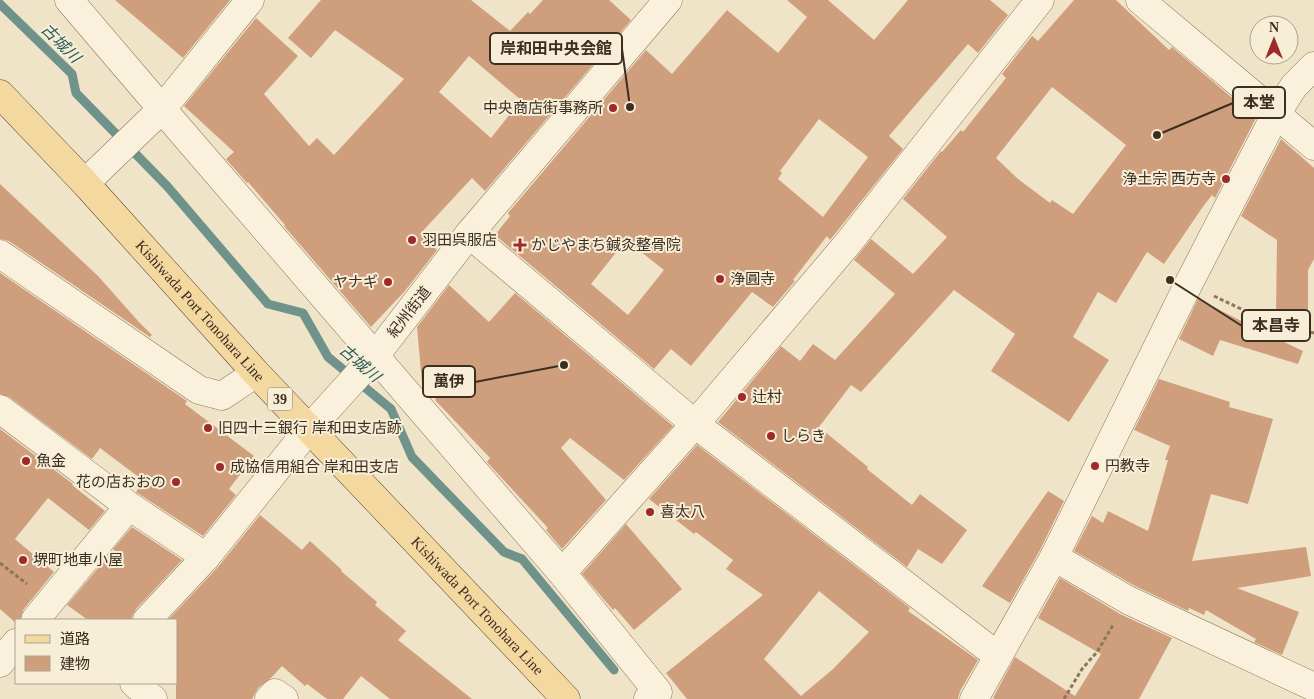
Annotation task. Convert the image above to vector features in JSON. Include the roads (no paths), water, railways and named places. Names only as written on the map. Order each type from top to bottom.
[{"type":"main road","name":"Kishiwada Port Tonohara Line","points":[[0,94],[85,182],[256,373],[566,699]]},
{"type":"street","points":[[69,0],[162,110],[369,363],[562,573],[653,696]]},
{"type":"street","points":[[85,182],[162,110],[250,0]]},
{"type":"street","name":"紀州街道","points":[[148,619],[206,558],[309,429],[369,363],[469,234],[668,0]]},
{"type":"street","points":[[562,573],[695,424],[849,242],[1040,0]]},
{"type":"street","points":[[1140,0],[1314,146]]},
{"type":"street","points":[[974,699],[1054,558],[1189,283],[1276,114],[1294,86],[1314,66]]},
{"type":"street","points":[[469,234],[695,424],[998,656]]},
{"type":"street","points":[[0,254],[199,390],[222,396],[256,373]]},
{"type":"street","points":[[0,409],[129,506],[206,558]]},
{"type":"street","points":[[42,618],[129,506]]},
{"type":"street","points":[[1054,558],[1128,600],[1314,687]]},
{"type":"street","points":[[0,663],[15,644]]},
{"type":"street","points":[[135,684],[153,699]]},
{"type":"street","points":[[269,699],[275,693],[284,699]]},
{"type":"waterway","name":"古城川","points":[[0,4],[72,74],[76,93],[167,186],[268,304],[303,313],[328,357],[391,409],[412,457],[504,552],[522,559],[614,670]]},
{"type":"place","name":"岸和田中央会館","points":[[630,107]]},
{"type":"place","name":"中央商店街事務所","points":[[613,108]]},
{"type":"place","name":"本堂","points":[[1157,135]]},
{"type":"place","name":"浄土宗 西方寺","points":[[1226,179]]},
{"type":"place","name":"羽田呉服店","points":[[412,240]]},
{"type":"place","name":"かじやまち鍼灸整骨院","points":[[520,245]]},
{"type":"place","name":"浄圓寺","points":[[720,279]]},
{"type":"place","name":"本昌寺","points":[[1170,280]]},
{"type":"place","name":"ヤナギ","points":[[388,282]]},
{"type":"place","name":"萬伊","points":[[564,365]]},
{"type":"place","name":"辻村","points":[[742,397]]},
{"type":"place","name":"旧四十三銀行 岸和田支店跡","points":[[208,428]]},
{"type":"place","name":"しらき","points":[[771,436]]},
{"type":"place","name":"魚金","points":[[26,461]]},
{"type":"place","name":"円教寺","points":[[1095,466]]},
{"type":"place","name":"成協信用組合 岸和田支店","points":[[220,467]]},
{"type":"place","name":"花の店おおの","points":[[176,482]]},
{"type":"place","name":"喜太八","points":[[650,512]]},
{"type":"place","name":"堺町地車小屋","points":[[23,560]]}]
